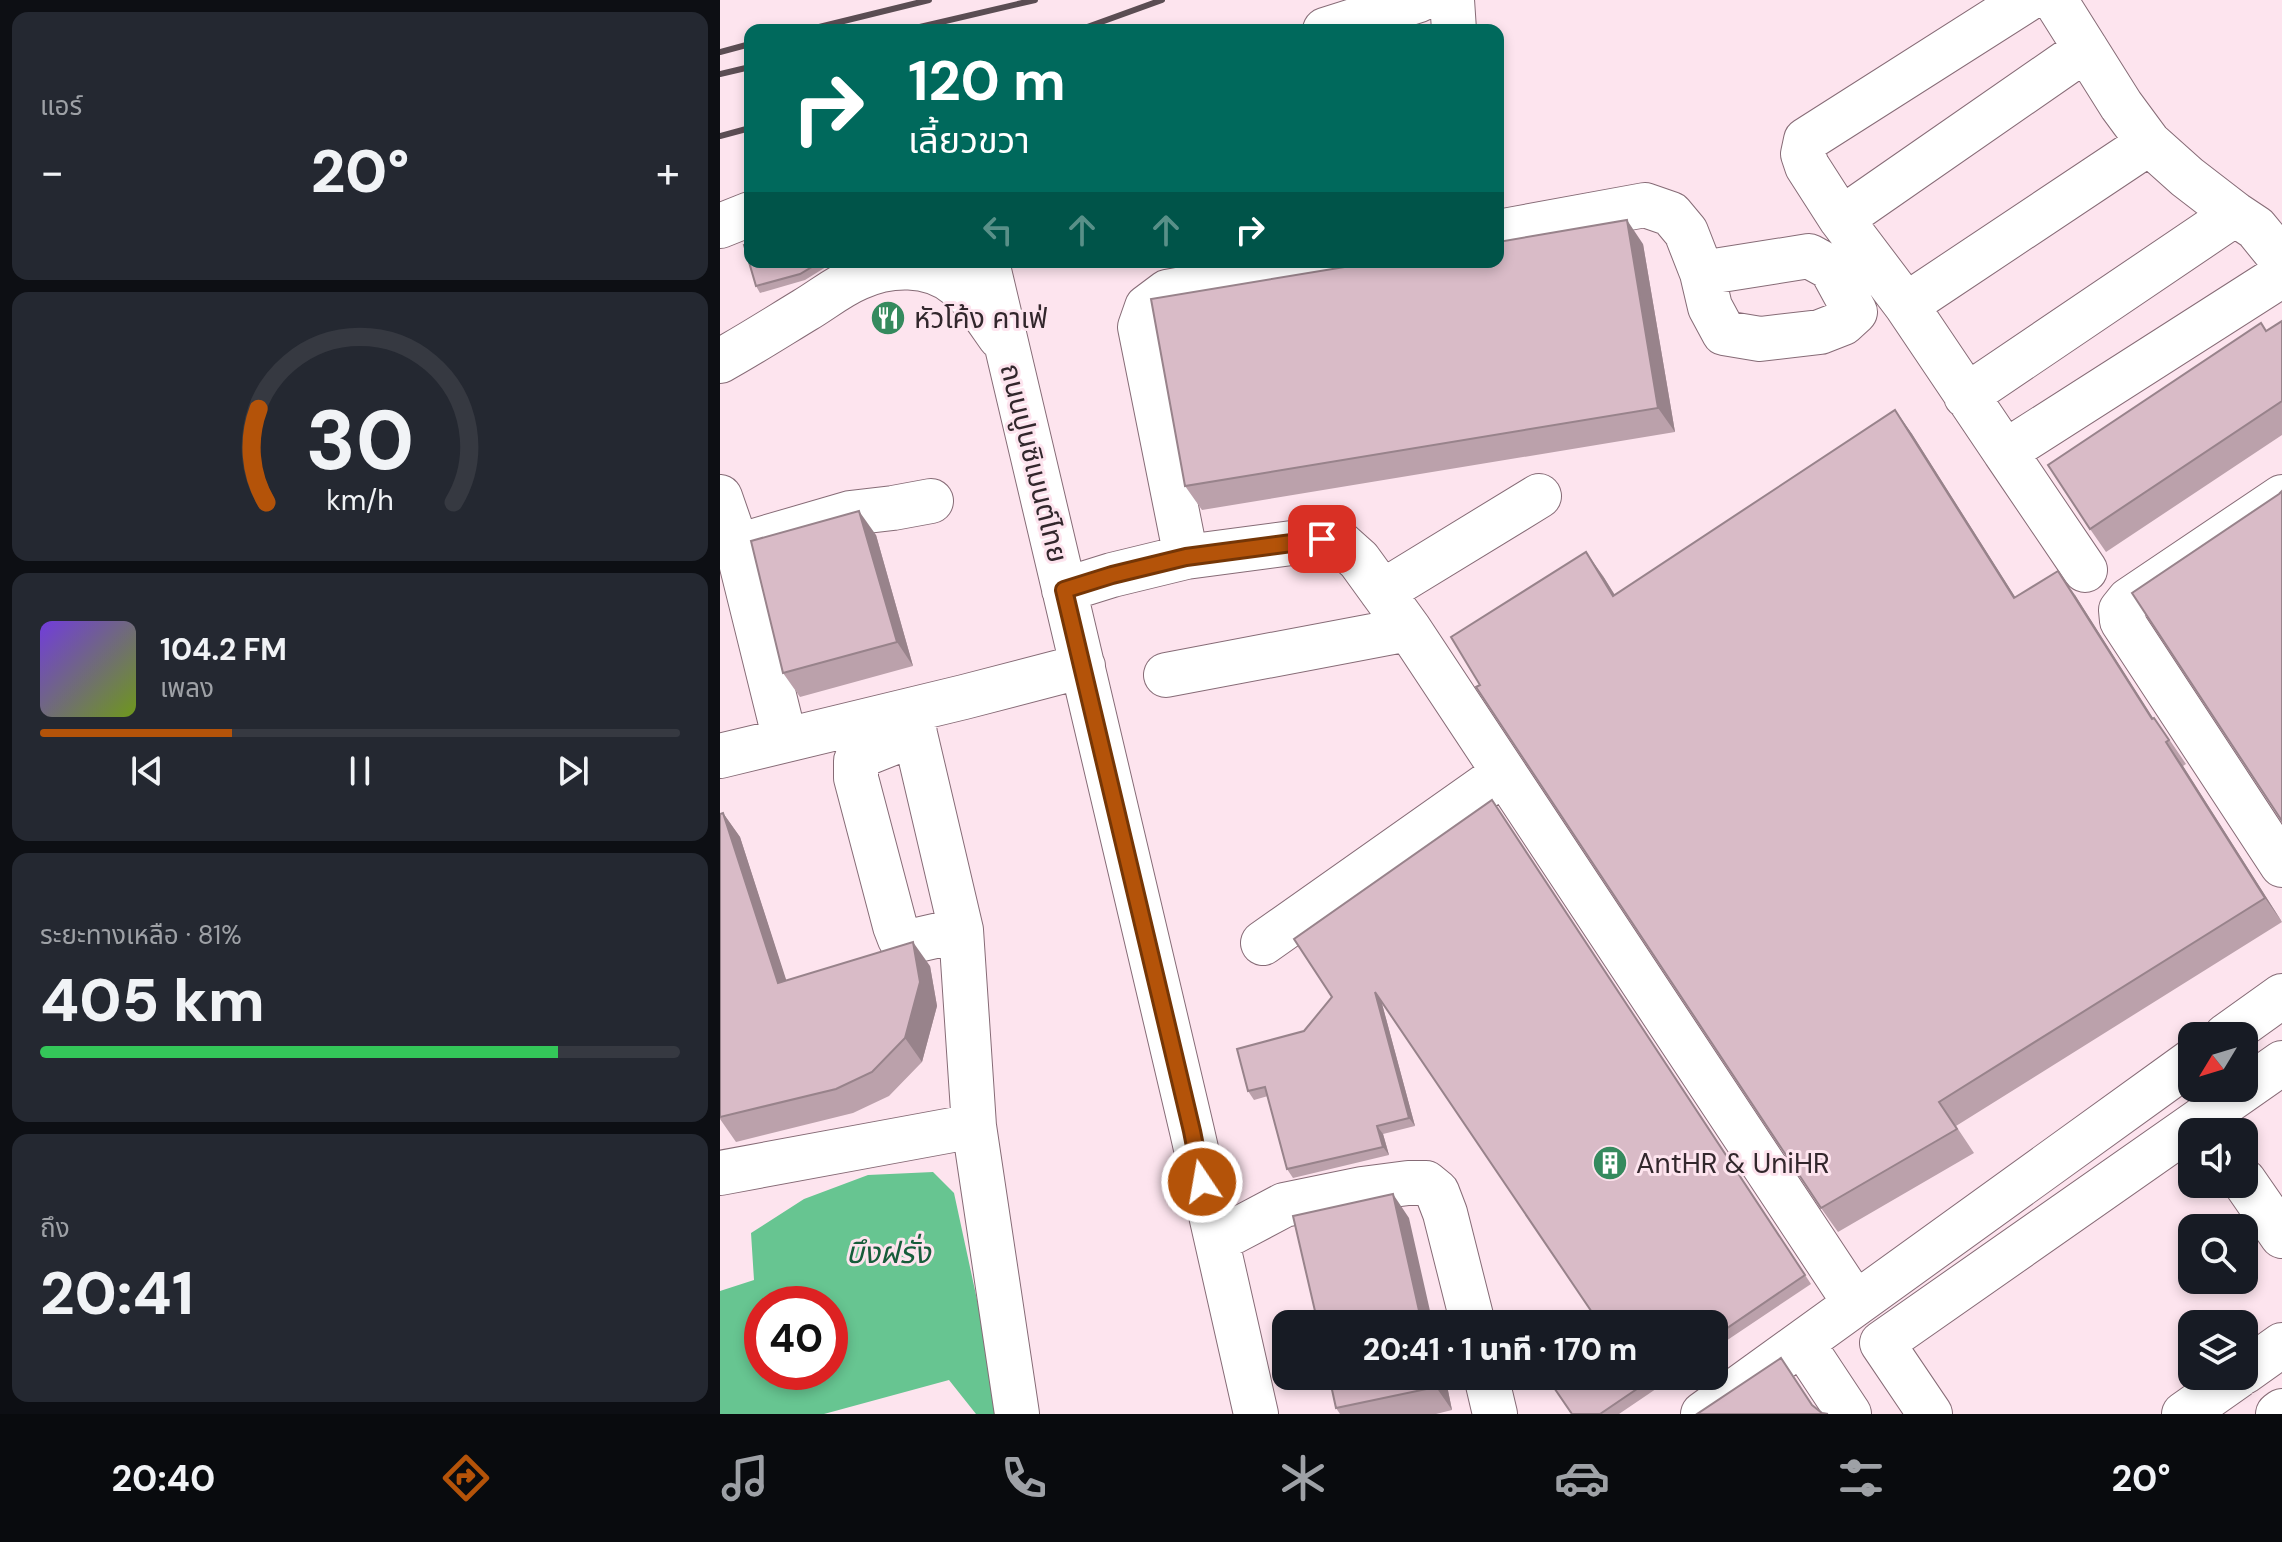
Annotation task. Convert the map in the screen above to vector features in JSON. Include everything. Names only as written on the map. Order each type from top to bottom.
[{"type":"street","points":[[1344,24],[1419,0]]},
{"type":"street","points":[[1452,0],[1454,24]]},
{"type":"street","points":[[2026,0],[1806,140],[1803,154],[1807,166],[1841,219],[1906,305],[2085,570]]},
{"type":"street","points":[[2055,0],[2121,105],[2149,143],[2187,177],[2256,228],[2282,260]]},
{"type":"street","points":[[1841,219],[2086,49]]},
{"type":"street","points":[[1906,305],[2149,143]]},
{"type":"street","points":[[1504,231],[1645,205],[1671,214],[1686,232],[1702,273]]},
{"type":"street","points":[[1966,396],[2235,214]]},
{"type":"street","points":[[720,226],[744,216]]},
{"type":"street","points":[[720,361],[858,278],[892,268]]},
{"type":"street","points":[[918,268],[942,275],[957,284],[977,304],[1006,346]]},
{"type":"street","name":"ถนนปูนซิเมนต์ไทย","points":[[988,268],[1256,1414]]},
{"type":"street","points":[[1186,557],[1140,327],[1147,307],[1167,292],[1299,268]]},
{"type":"street","points":[[2005,452],[2282,275]]},
{"type":"street","points":[[1382,592],[1539,496]]},
{"type":"street","points":[[720,497],[728,548],[785,740]]},
{"type":"street","points":[[2282,497],[2129,600],[2121,610],[2122,621],[2282,865]]},
{"type":"street","points":[[728,548],[850,513],[931,501]]},
{"type":"street","points":[[1064,590],[1186,557],[1322,539],[1340,543],[1359,560],[1409,629],[1855,1303]]},
{"type":"street","points":[[1166,675],[1409,629]]},
{"type":"street","points":[[720,756],[785,740],[913,722],[1083,666]]},
{"type":"street","points":[[913,722],[961,930],[974,1126],[1017,1414]]},
{"type":"street","points":[[913,722],[856,761],[856,778],[900,939],[913,941],[961,930]]},
{"type":"street","points":[[1263,943],[1504,773]]},
{"type":"street","points":[[2246,1022],[2282,996]]},
{"type":"street","points":[[2215,1118],[2282,1063]]},
{"type":"street","points":[[1703,1414],[2178,1071]]},
{"type":"street","points":[[720,1173],[974,1126]]},
{"type":"street","name":"ถนนปูนซิเมนต์ไทย","points":[[1194,1144],[1233,1232],[1286,1414]]},
{"type":"street","name":"ถนนปูนซิเมนต์ไทย","points":[[1194,1144],[1196,1261],[1201,1299],[1229,1414]]},
{"type":"street","points":[[1930,1414],[1882,1343],[2178,1144]]},
{"type":"street","points":[[1233,1232],[1284,1205],[1362,1189],[1426,1183],[1437,1192],[1445,1213],[1469,1310]]},
{"type":"street","points":[[2256,1198],[2282,1236]]},
{"type":"street","points":[[1802,1343],[1849,1414]]},
{"type":"street","points":[[2258,1362],[2282,1345]]},
{"type":"street","points":[[1489,1390],[1495,1414]]},
{"type":"street","points":[[2184,1414],[2218,1390]]},
{"type":"water","name":"บึงฝรั่ง","points":[[933,1172],[954,1193],[1001,1411],[997,1414],[976,1414],[949,1380],[824,1414],[720,1414],[720,1291],[754,1280],[751,1233],[804,1199],[868,1175]]},
{"type":"building","points":[[1627,220],[1658,408],[1185,486],[1151,299],[1339,268],[1504,268],[1504,241]]},
{"type":"building","points":[[751,268],[810,268],[800,274],[756,286]]},
{"type":"building","points":[[2282,321],[2282,401],[2090,529],[2048,465],[2261,323],[2266,331]]},
{"type":"building","points":[[1895,410],[2014,598],[2058,571],[2152,719],[2169,740],[2166,742],[2265,898],[1939,1102],[1957,1129],[1821,1208],[1476,687],[1480,685],[1451,637],[1586,552],[1613,596]]},
{"type":"building","points":[[2282,491],[2282,821],[2132,593]]},
{"type":"building","points":[[859,511],[897,642],[783,673],[751,541]]},
{"type":"building","name":"AntHR & UniHR","points":[[1492,800],[1805,1275],[1728,1327],[1728,1310],[1591,1310],[1375,992],[1409,1118],[1377,1126],[1383,1147],[1287,1169],[1265,1087],[1248,1091],[1237,1049],[1304,1031],[1332,997],[1294,939]]},
{"type":"building","points":[[723,813],[778,983],[913,942],[920,982],[905,1038],[872,1072],[836,1089],[720,1117],[720,814]]},
{"type":"building","points":[[1393,1194],[1419,1310],[1315,1310],[1293,1216]]},
{"type":"building","points":[[1781,1358],[1812,1405],[1828,1414],[1697,1414]]},
{"type":"building","points":[[1332,1390],[1422,1390],[1336,1408]]},
{"type":"building","points":[[1556,1390],[1635,1390],[1600,1414],[1572,1414]]},
{"type":"railway","points":[[831,24],[929,0]]},
{"type":"railway","points":[[933,24],[1035,0]]},
{"type":"railway","points":[[1096,24],[1162,0]]},
{"type":"railway","points":[[720,52],[744,46]]},
{"type":"railway","points":[[720,74],[744,68]]},
{"type":"railway","points":[[720,136],[744,130]]},
{"type":"place","name":"หัวโค้ง คาเฟ่","points":[[888,318]]},
{"type":"place","name":"AntHR & UniHR","points":[[1610,1163]]},
{"type":"route","points":[[1202,1182],[1064,590],[1186,557],[1322,539]]}]
